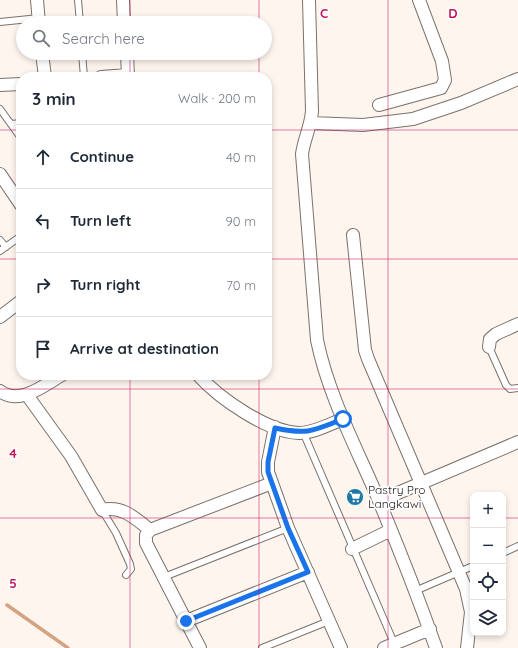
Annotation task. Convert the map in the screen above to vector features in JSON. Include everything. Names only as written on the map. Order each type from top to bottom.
[{"type":"street","points":[[37,0],[39,16]]},
{"type":"street","points":[[123,0],[124,16]]},
{"type":"street","points":[[309,0],[313,82],[311,123],[305,137],[302,154],[318,340],[321,359],[343,419],[391,530],[436,648]]},
{"type":"street","points":[[379,105],[441,88],[445,80],[442,61],[419,0]]},
{"type":"street","points":[[43,60],[44,72]]},
{"type":"street","points":[[127,60],[128,72]]},
{"type":"street","points":[[311,123],[363,125],[413,119],[461,103],[518,79]]},
{"type":"street","points":[[0,85],[16,84]]},
{"type":"street","points":[[0,174],[16,198]]},
{"type":"street","points":[[353,235],[366,350],[420,484],[466,589],[471,612],[467,648]]},
{"type":"street","points":[[0,317],[16,305]]},
{"type":"street","points":[[490,347],[490,339],[496,334],[518,324]]},
{"type":"street","points":[[0,391],[6,396],[26,395],[53,380]]},
{"type":"street","points":[[203,380],[212,390],[236,407],[275,428],[303,432],[311,431],[343,419]]},
{"type":"street","points":[[26,395],[71,456],[102,510],[113,507],[121,510],[150,530]]},
{"type":"street","points":[[275,428],[268,462],[268,472],[288,528],[341,648]]},
{"type":"street","points":[[379,501],[518,442]]},
{"type":"street","points":[[200,648],[146,543],[146,535],[150,530],[272,483]]},
{"type":"street","points":[[352,549],[391,530]]},
{"type":"street","points":[[186,621],[308,572]]},
{"type":"street","points":[[389,646],[430,629]]},
{"type":"lane","points":[[78,0],[79,16]]},
{"type":"lane","points":[[0,22],[16,22]]},
{"type":"lane","points":[[83,60],[84,72]]},
{"type":"lane","points":[[0,109],[16,131]]},
{"type":"lane","points":[[11,124],[16,124]]},
{"type":"lane","points":[[0,240],[6,247]]},
{"type":"lane","points":[[0,251],[16,240]]},
{"type":"lane","points":[[490,347],[506,385],[510,389],[518,388]]},
{"type":"lane","points":[[303,432],[352,549],[389,646]]},
{"type":"lane","points":[[102,510],[116,533],[130,564],[131,569],[126,575]]},
{"type":"lane","points":[[164,577],[288,528]]},
{"type":"lane","points":[[506,552],[518,546]]},
{"type":"lane","points":[[415,591],[470,567]]},
{"type":"lane","points":[[262,648],[329,621]]},
{"type":"waterway","points":[[7,605],[68,648]]},
{"type":"place","name":"Pastry Pro Langkawi","points":[[355,497]]},
{"type":"route","points":[[186,621],[308,572],[288,528],[268,472],[268,462],[275,428],[299,433],[311,431],[343,419]]}]
